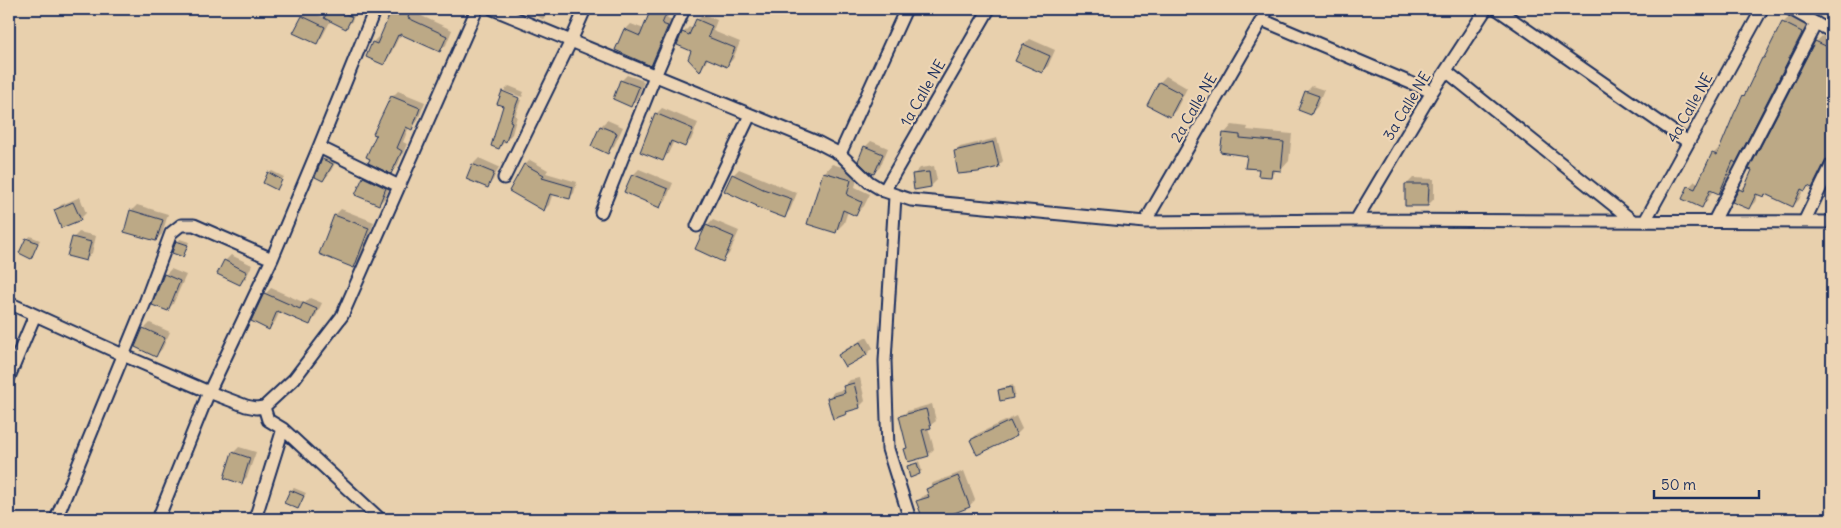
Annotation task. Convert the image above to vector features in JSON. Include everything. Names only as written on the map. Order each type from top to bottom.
[{"type":"street","points":[[158,519],[209,392],[272,258],[320,147],[375,9]]},
{"type":"street","points":[[9,303],[209,392],[246,406],[264,407],[294,379],[342,316],[476,9]]},
{"type":"street","points":[[494,9],[817,142],[840,154],[869,182],[884,192],[895,196],[939,203],[1145,222],[1356,220],[1832,222]]},
{"type":"street","points":[[504,178],[571,41],[584,9]]},
{"type":"street","points":[[602,212],[655,76],[684,9]]},
{"type":"street","points":[[840,154],[906,9]]},
{"type":"street","name":"1a Calle NE","points":[[884,192],[989,9]]},
{"type":"street","points":[[1497,9],[1688,142]]},
{"type":"street","name":"4a Calle NE","points":[[1645,221],[1762,9]]},
{"type":"street","points":[[1790,9],[1832,32]]},
{"type":"street","name":"3a Calle NE","points":[[1356,220],[1481,10]]},
{"type":"street","points":[[1263,12],[1432,92]]},
{"type":"street","name":"2a Calle NE","points":[[1145,222],[1263,12]]},
{"type":"street","points":[[1714,221],[1816,23]]},
{"type":"street","points":[[1446,71],[1633,221]]},
{"type":"street","points":[[697,226],[750,115]]},
{"type":"street","points":[[320,147],[399,186]]},
{"type":"street","points":[[1804,222],[1832,164]]},
{"type":"street","points":[[895,196],[885,361],[888,449],[910,519]]},
{"type":"street","points":[[56,519],[124,355],[171,233],[180,225],[194,225],[272,258]]},
{"type":"street","points":[[9,377],[35,315]]},
{"type":"street","points":[[264,407],[268,420],[283,429],[369,515],[380,519]]},
{"type":"street","points":[[255,519],[283,429]]},
{"type":"building","points":[[329,9],[336,9],[352,17],[346,29],[324,18]]},
{"type":"building","points":[[392,9],[409,14],[408,18],[447,36],[440,52],[400,34],[384,65],[366,57],[372,42],[377,44]]},
{"type":"building","points":[[651,9],[668,9],[662,24],[668,26],[651,66],[615,50],[624,29],[640,36]]},
{"type":"building","points":[[302,16],[325,27],[317,44],[293,33]]},
{"type":"building","points":[[696,19],[712,26],[708,37],[735,48],[727,67],[706,58],[700,72],[688,59],[691,51],[677,45],[682,32],[689,35]]},
{"type":"building","points":[[1782,22],[1802,32],[1801,35],[1736,163],[1733,161],[1719,194],[1710,190],[1702,208],[1682,199],[1688,186],[1695,189],[1712,153],[1717,155],[1743,95]]},
{"type":"building","points":[[1815,41],[1832,49],[1832,157],[1826,160],[1812,188],[1808,186],[1805,191],[1801,189],[1793,207],[1765,194],[1764,197],[1756,194],[1749,209],[1732,202],[1739,189],[1743,191],[1752,170],[1749,169]]},
{"type":"building","points":[[1023,44],[1050,56],[1042,73],[1015,61]]},
{"type":"building","points":[[620,80],[639,87],[631,107],[613,99]]},
{"type":"building","points":[[1159,82],[1182,94],[1170,117],[1147,105]]},
{"type":"building","points":[[502,91],[519,98],[510,121],[512,122],[506,142],[503,140],[499,149],[491,146],[503,106],[497,104]]},
{"type":"building","points":[[1305,91],[1319,96],[1311,115],[1298,110]]},
{"type":"building","points":[[391,96],[420,108],[412,130],[406,127],[397,148],[402,151],[391,174],[368,163],[370,159],[366,157],[376,135],[373,134]]},
{"type":"building","points":[[655,113],[693,129],[685,147],[671,141],[663,161],[640,152]]},
{"type":"building","points":[[600,126],[617,133],[608,154],[591,146]]},
{"type":"building","points":[[1223,133],[1240,135],[1240,138],[1284,142],[1281,171],[1272,170],[1271,177],[1258,176],[1259,169],[1245,168],[1247,156],[1220,152]]},
{"type":"building","points":[[993,142],[999,167],[958,174],[954,151]]},
{"type":"building","points":[[864,146],[883,154],[874,174],[869,172],[858,161]]},
{"type":"building","points":[[322,159],[333,164],[323,181],[315,177]]},
{"type":"building","points":[[472,164],[494,173],[488,188],[466,179]]},
{"type":"building","points":[[524,164],[544,175],[542,178],[573,187],[570,199],[550,194],[544,211],[509,191]]},
{"type":"building","points":[[268,172],[282,180],[277,190],[263,183]]},
{"type":"building","points":[[823,172],[851,180],[847,195],[862,202],[856,216],[843,210],[836,233],[807,224]]},
{"type":"building","points":[[929,172],[931,187],[914,190],[912,174]]},
{"type":"building","points":[[632,174],[668,189],[660,208],[624,192]]},
{"type":"building","points":[[732,174],[763,189],[792,199],[785,218],[756,207],[724,191]]},
{"type":"building","points":[[363,177],[386,188],[379,205],[355,195]]},
{"type":"building","points":[[1405,184],[1429,184],[1428,206],[1405,206]]},
{"type":"building","points":[[73,202],[81,220],[61,228],[54,210]]},
{"type":"building","points":[[130,210],[163,220],[156,241],[124,232]]},
{"type":"building","points":[[334,215],[369,228],[354,268],[319,254]]},
{"type":"building","points":[[706,225],[734,237],[723,262],[695,249]]},
{"type":"building","points":[[72,237],[91,242],[86,261],[67,256]]},
{"type":"building","points":[[26,238],[38,243],[31,259],[19,253]]},
{"type":"building","points":[[176,241],[188,245],[183,257],[172,253]]},
{"type":"building","points":[[224,260],[247,272],[240,285],[217,274]]},
{"type":"building","points":[[164,274],[180,281],[168,311],[152,305]]},
{"type":"building","points":[[264,293],[300,309],[303,303],[317,309],[310,325],[277,311],[269,330],[251,321]]},
{"type":"building","points":[[143,328],[165,338],[156,357],[135,347]]},
{"type":"building","points":[[860,342],[867,355],[845,367],[838,355]]},
{"type":"building","points":[[854,383],[860,408],[846,412],[847,414],[833,419],[827,398],[845,393],[843,386]]},
{"type":"building","points":[[1011,387],[1013,398],[1000,401],[998,390]]},
{"type":"building","points":[[926,409],[931,428],[922,430],[929,456],[908,462],[904,449],[907,448],[899,416]]},
{"type":"building","points":[[1010,421],[1017,436],[977,455],[970,440]]},
{"type":"building","points":[[232,452],[250,458],[242,484],[224,478]]},
{"type":"building","points":[[917,463],[920,474],[910,478],[907,466]]},
{"type":"building","points":[[958,476],[970,507],[939,519],[923,519],[916,501],[929,497],[926,489]]},
{"type":"building","points":[[290,490],[304,496],[298,509],[284,503]]}]
